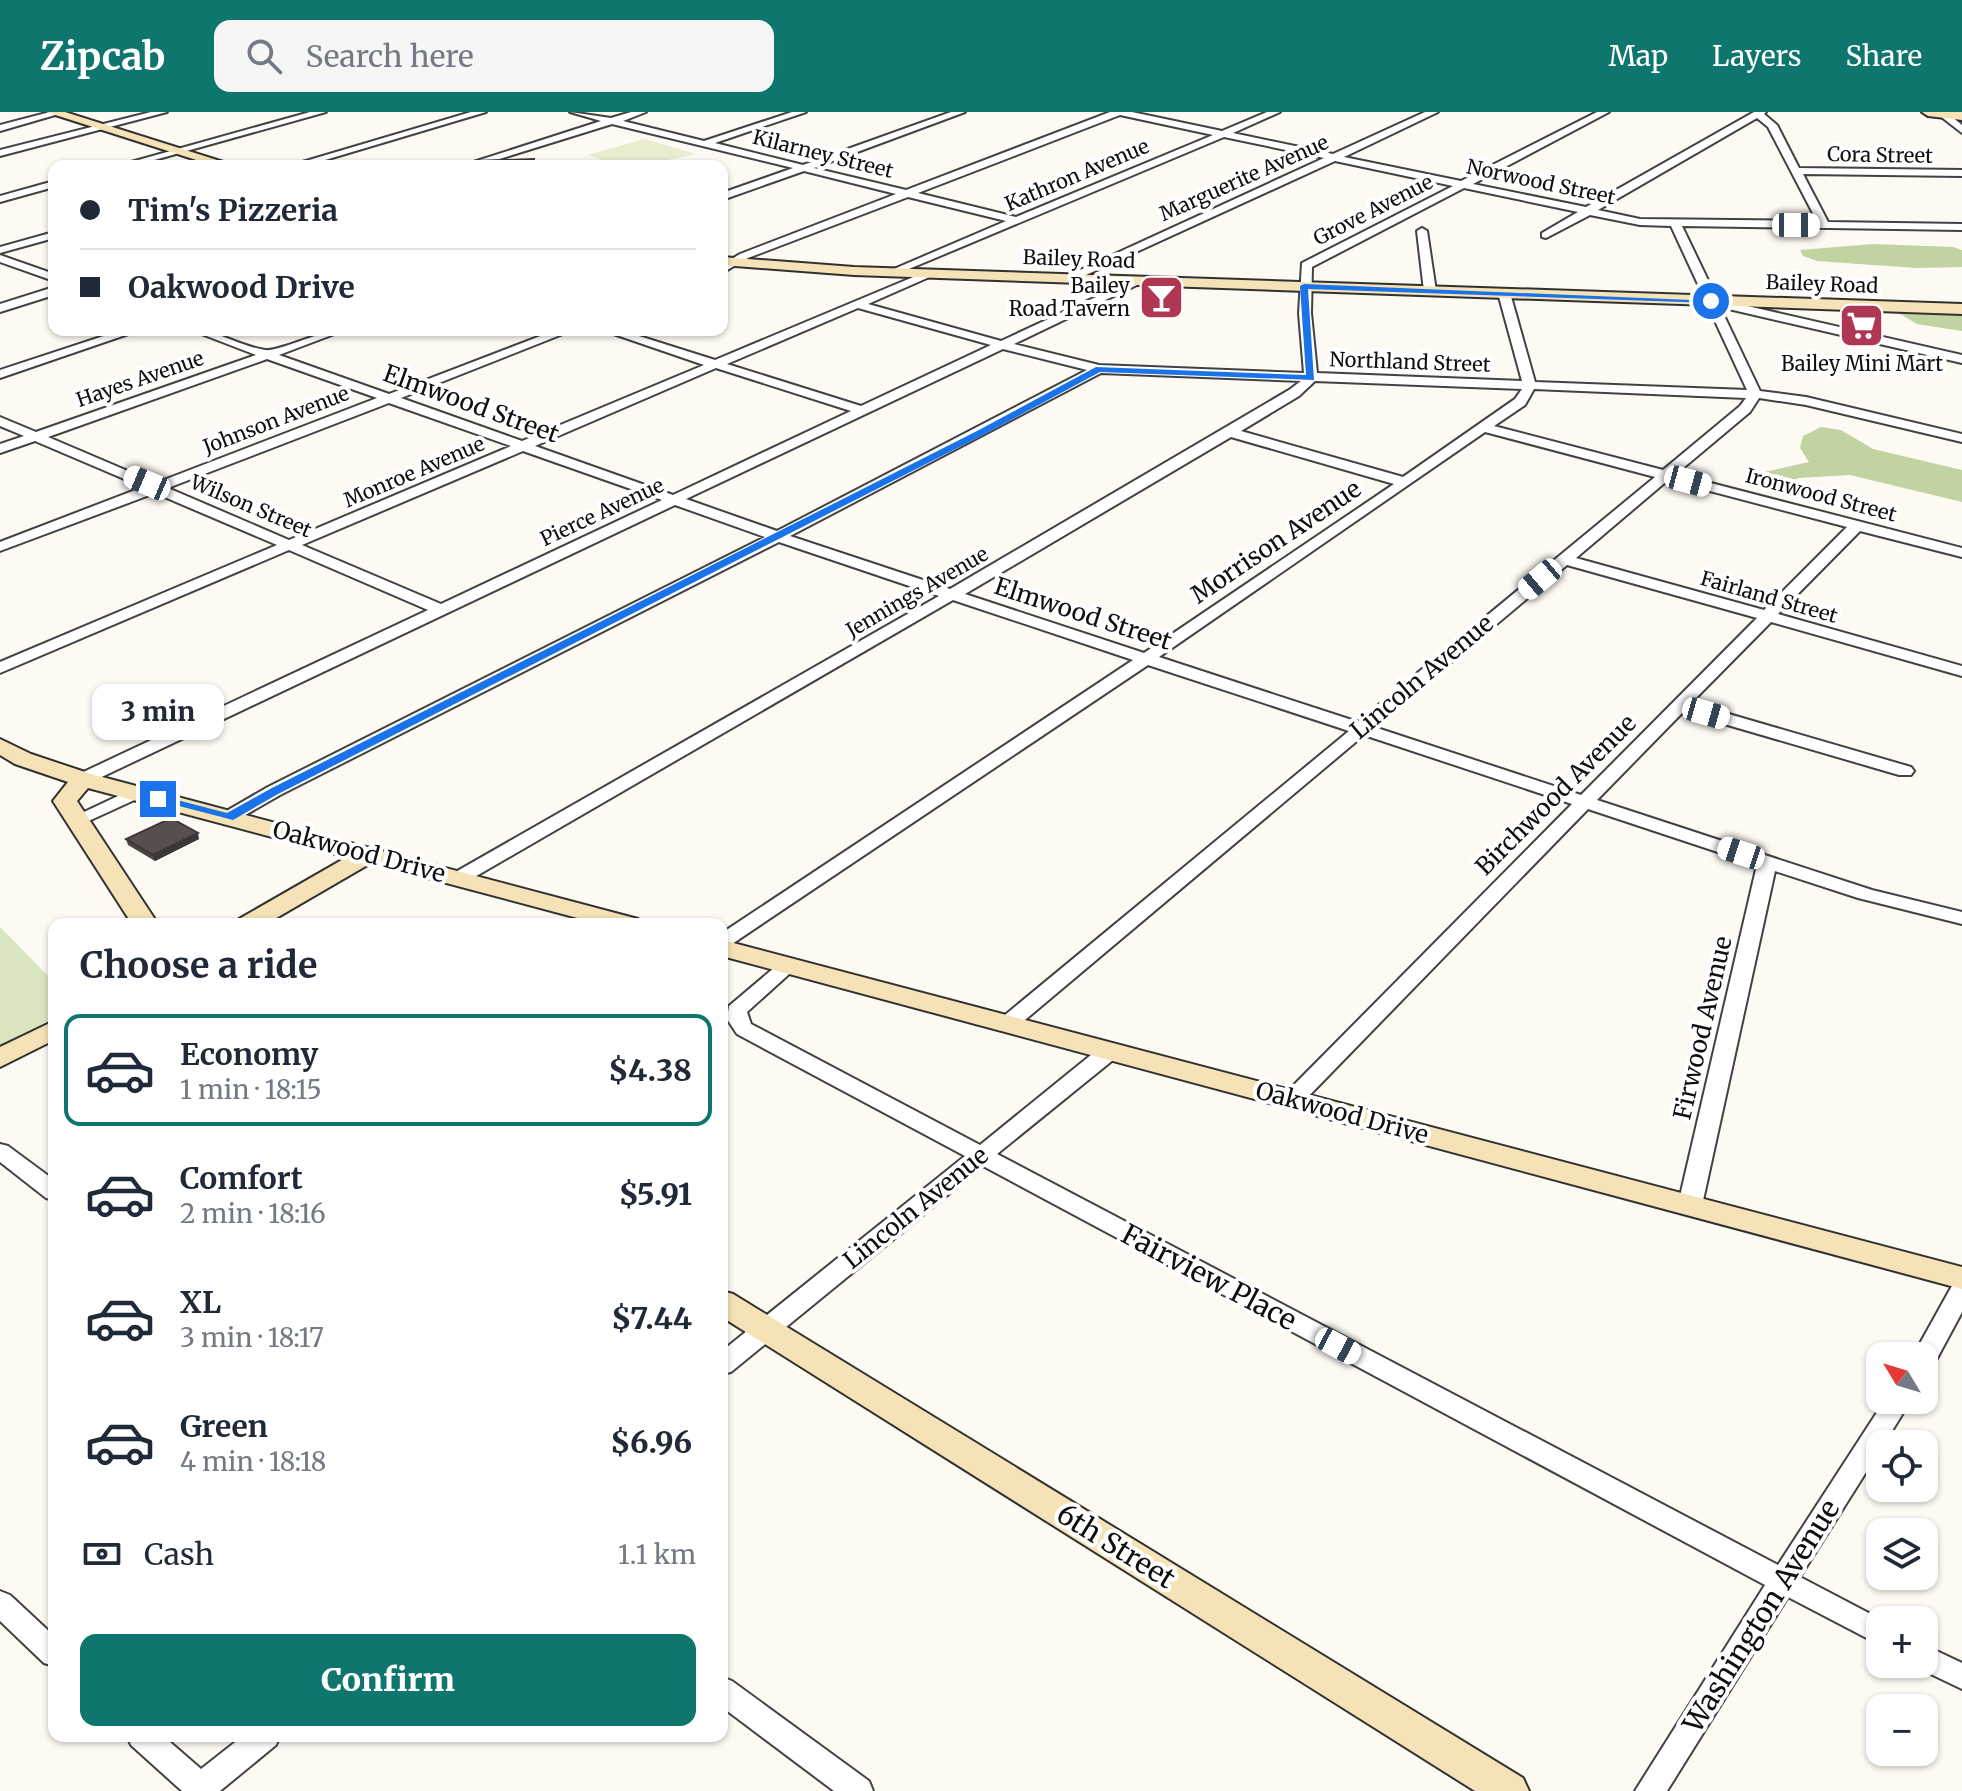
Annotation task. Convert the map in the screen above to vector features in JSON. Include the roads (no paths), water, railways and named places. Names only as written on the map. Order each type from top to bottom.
[{"type":"street","points":[[0,153],[162,112]]},
{"type":"street","points":[[143,160],[321,112]]},
{"type":"street","points":[[315,160],[481,112]]},
{"type":"street","name":"Kilarney Street","points":[[575,112],[1016,220]]},
{"type":"street","points":[[485,160],[641,112]]},
{"type":"street","points":[[704,144],[801,112]]},
{"type":"street","points":[[728,195],[960,112]]},
{"type":"street","points":[[728,264],[1119,112]]},
{"type":"street","name":"Norwood Street","points":[[1119,112],[1640,222],[1962,227]]},
{"type":"street","name":"Kathron Avenue","points":[[893,272],[1275,112]]},
{"type":"street","name":"Marguerite Avenue","points":[[1071,278],[1433,112]]},
{"type":"street","name":"Grove Avenue","points":[[1304,286],[1303,268],[1313,260],[1604,112]]},
{"type":"street","points":[[1936,112],[1962,116]]},
{"type":"street","points":[[1936,112],[1962,130]]},
{"type":"street","points":[[0,128],[55,113],[210,160]]},
{"type":"street","points":[[1546,235],[1759,113],[1772,125],[1824,225]]},
{"type":"street","name":"Cora Street","points":[[1797,171],[1962,173]]},
{"type":"street","points":[[0,199],[48,186]]},
{"type":"street","points":[[1676,224],[1755,394]]},
{"type":"street","points":[[1422,231],[1430,291]]},
{"type":"street","points":[[0,250],[48,237]]},
{"type":"street","points":[[0,258],[48,276]]},
{"type":"street","name":"Bailey Road","points":[[728,265],[1962,309]]},
{"type":"street","name":"Monroe Avenue","points":[[0,668],[930,273]]},
{"type":"street","name":"Pierce Avenue","points":[[83,779],[1137,281]]},
{"type":"street","points":[[1304,286],[1311,378]]},
{"type":"street","points":[[0,308],[48,293]]},
{"type":"street","points":[[1504,293],[1530,386]]},
{"type":"street","points":[[1711,301],[1962,359]]},
{"type":"street","name":"Northland Street","points":[[860,305],[1003,346],[1099,369],[1755,394],[1806,401],[1962,438]]},
{"type":"street","points":[[0,374],[116,336]]},
{"type":"street","name":"Elmwood Street","points":[[214,336],[776,537],[1144,660],[1767,862],[1897,903],[1962,918]]},
{"type":"street","name":"Hayes Avenue","points":[[0,449],[321,336]]},
{"type":"street","name":"Johnson Avenue","points":[[0,547],[551,336]]},
{"type":"street","points":[[627,336],[863,411]]},
{"type":"street","points":[[229,817],[274,791],[776,537],[1099,369]]},
{"type":"street","name":"Jennings Avenue","points":[[459,878],[1230,432],[1294,393],[1311,378]]},
{"type":"street","name":"Morrison Avenue","points":[[728,938],[1484,428],[1520,402],[1530,386]]},
{"type":"street","name":"Lincoln Avenue","points":[[1006,1025],[1745,409],[1755,394]]},
{"type":"street","name":"Wilson Street","points":[[0,421],[441,610]]},
{"type":"street","name":"Ironwood Street","points":[[1484,428],[1962,553]]},
{"type":"street","points":[[1230,432],[1404,482]]},
{"type":"street","name":"Birchwood Avenue","points":[[1292,1100],[1856,526]]},
{"type":"street","name":"Fairland Street","points":[[1564,559],[1962,671]]},
{"type":"street","points":[[1679,705],[1905,771]]},
{"type":"street","name":"Oakwood Drive","points":[[0,746],[23,759],[83,779],[607,918]]},
{"type":"street","points":[[83,779],[65,801],[141,918]]},
{"type":"street","points":[[76,820],[135,793]]},
{"type":"street","points":[[258,918],[369,854]]},
{"type":"street","name":"Firwood Avenue","points":[[1690,1205],[1767,862]]},
{"type":"street","name":"Oakwood Drive","points":[[728,950],[1962,1278]]},
{"type":"street","name":"Fairview Place","points":[[788,966],[736,1010],[737,1019],[744,1029],[1866,1625]]},
{"type":"street","points":[[0,1058],[48,1032]]},
{"type":"street","name":"Lincoln Avenue","points":[[728,1360],[1110,1051]]},
{"type":"street","points":[[0,1151],[48,1187]]},
{"type":"street","points":[[1933,1342],[1962,1290]]},
{"type":"street","name":"6th Street","points":[[728,1306],[1509,1791]]},
{"type":"street","name":"Washington Avenue","points":[[1650,1791],[1889,1414]]},
{"type":"street","points":[[0,1603],[48,1648]]},
{"type":"street","points":[[1938,1664],[1962,1677]]},
{"type":"street","points":[[728,1694],[858,1791]]},
{"type":"street","points":[[148,1742],[200,1790],[258,1742]]},
{"type":"place","name":"Bailey Road Tavern","points":[[1161,297]]},
{"type":"place","name":"Bailey Mini Mart","points":[[1862,325]]}]
